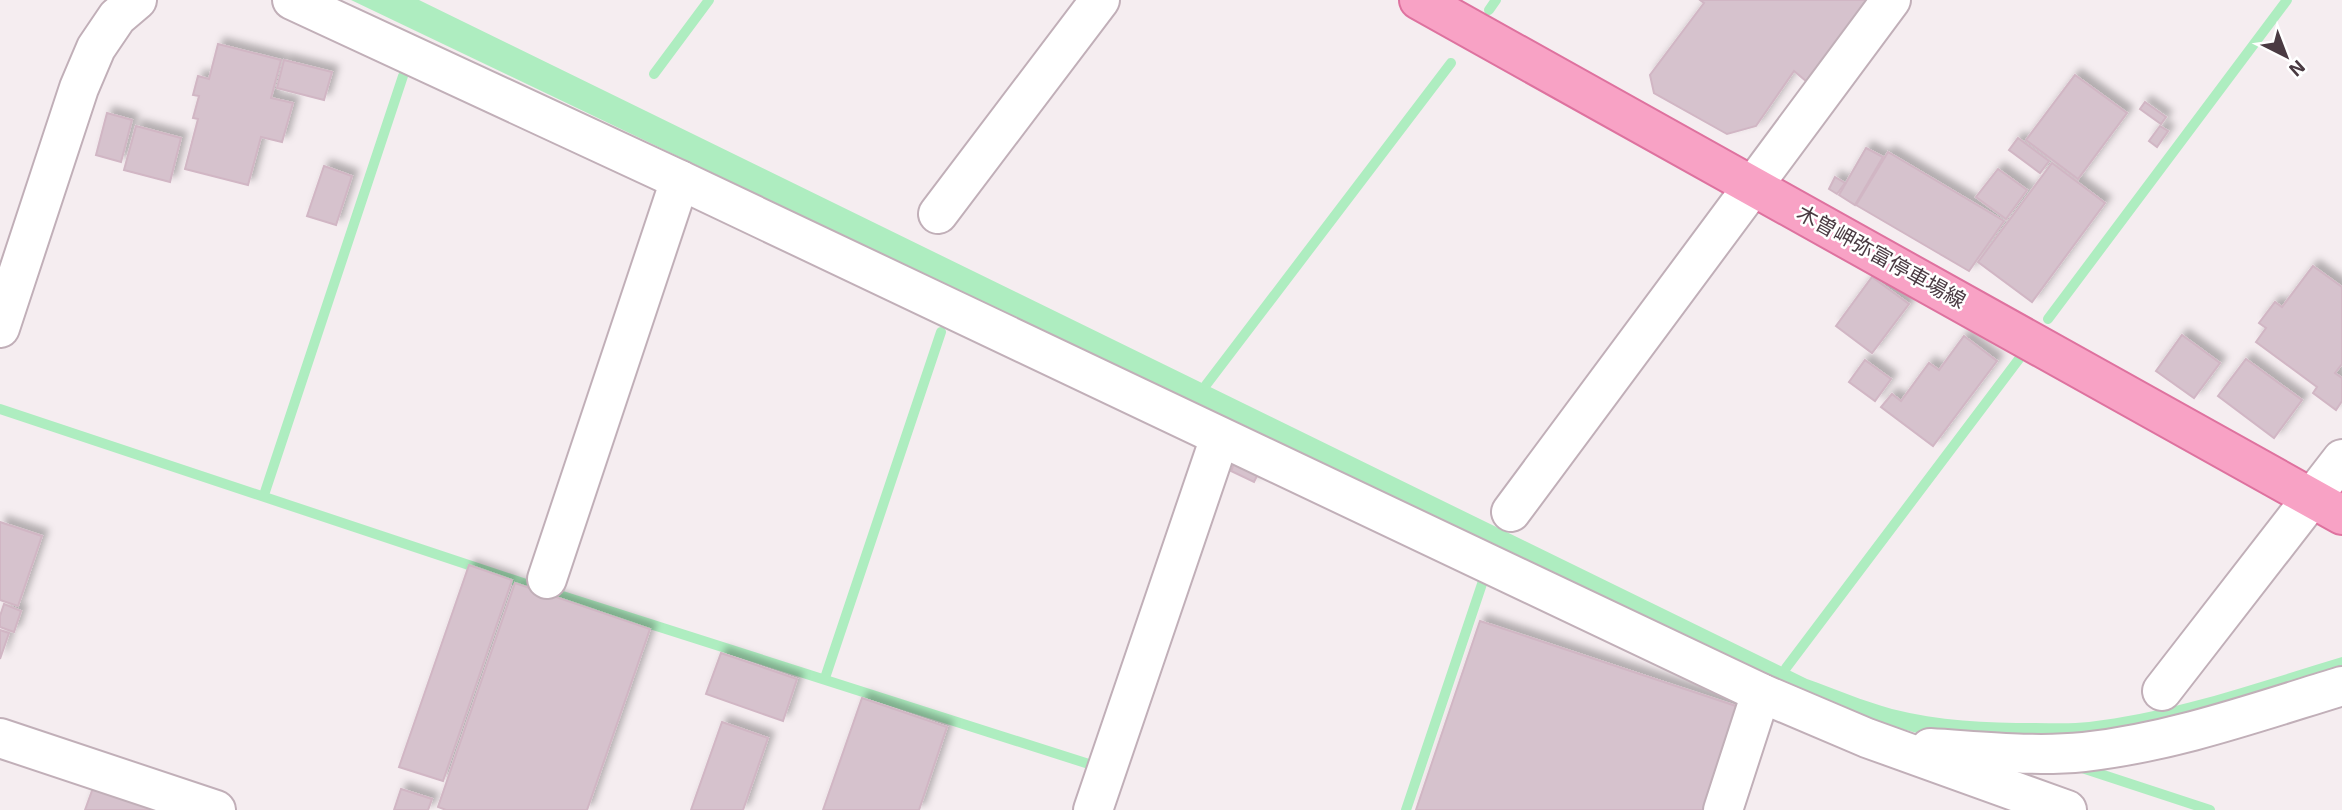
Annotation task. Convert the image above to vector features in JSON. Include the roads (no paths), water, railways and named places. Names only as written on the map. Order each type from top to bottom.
[{"type":"main road","name":"木曽岬弥富停車場線","points":[[1419,0],[2328,507]]},
{"type":"street","points":[[0,328],[79,88],[96,48],[117,17],[137,0]]},
{"type":"street","points":[[292,0],[680,180],[1761,693],[1867,738],[2067,810]]},
{"type":"street","points":[[938,215],[1100,0]]},
{"type":"street","points":[[1511,512],[1891,0]]},
{"type":"street","points":[[547,579],[680,180]]},
{"type":"street","points":[[1093,810],[1220,437]]},
{"type":"street","points":[[2162,691],[2328,507],[2342,459]]},
{"type":"street","points":[[1867,738],[1959,750],[2028,754],[2083,752],[2188,734],[2342,686]]},
{"type":"street","points":[[1723,810],[1761,693]]},
{"type":"street","points":[[0,738],[216,810]]},
{"type":"waterway","points":[[654,74],[709,0]]},
{"type":"waterway","points":[[1489,10],[1496,0]]},
{"type":"waterway","points":[[2048,319],[2287,0]]},
{"type":"waterway","points":[[1206,385],[1451,63]]},
{"type":"waterway","points":[[264,495],[403,76]]},
{"type":"waterway","points":[[825,678],[941,332]]},
{"type":"waterway","points":[[1786,668],[2019,359]]},
{"type":"waterway","points":[[0,409],[553,593],[1092,765]]},
{"type":"waterway","points":[[1406,810],[1485,575]]},
{"type":"waterway","points":[[2079,767],[2210,810]]}]
